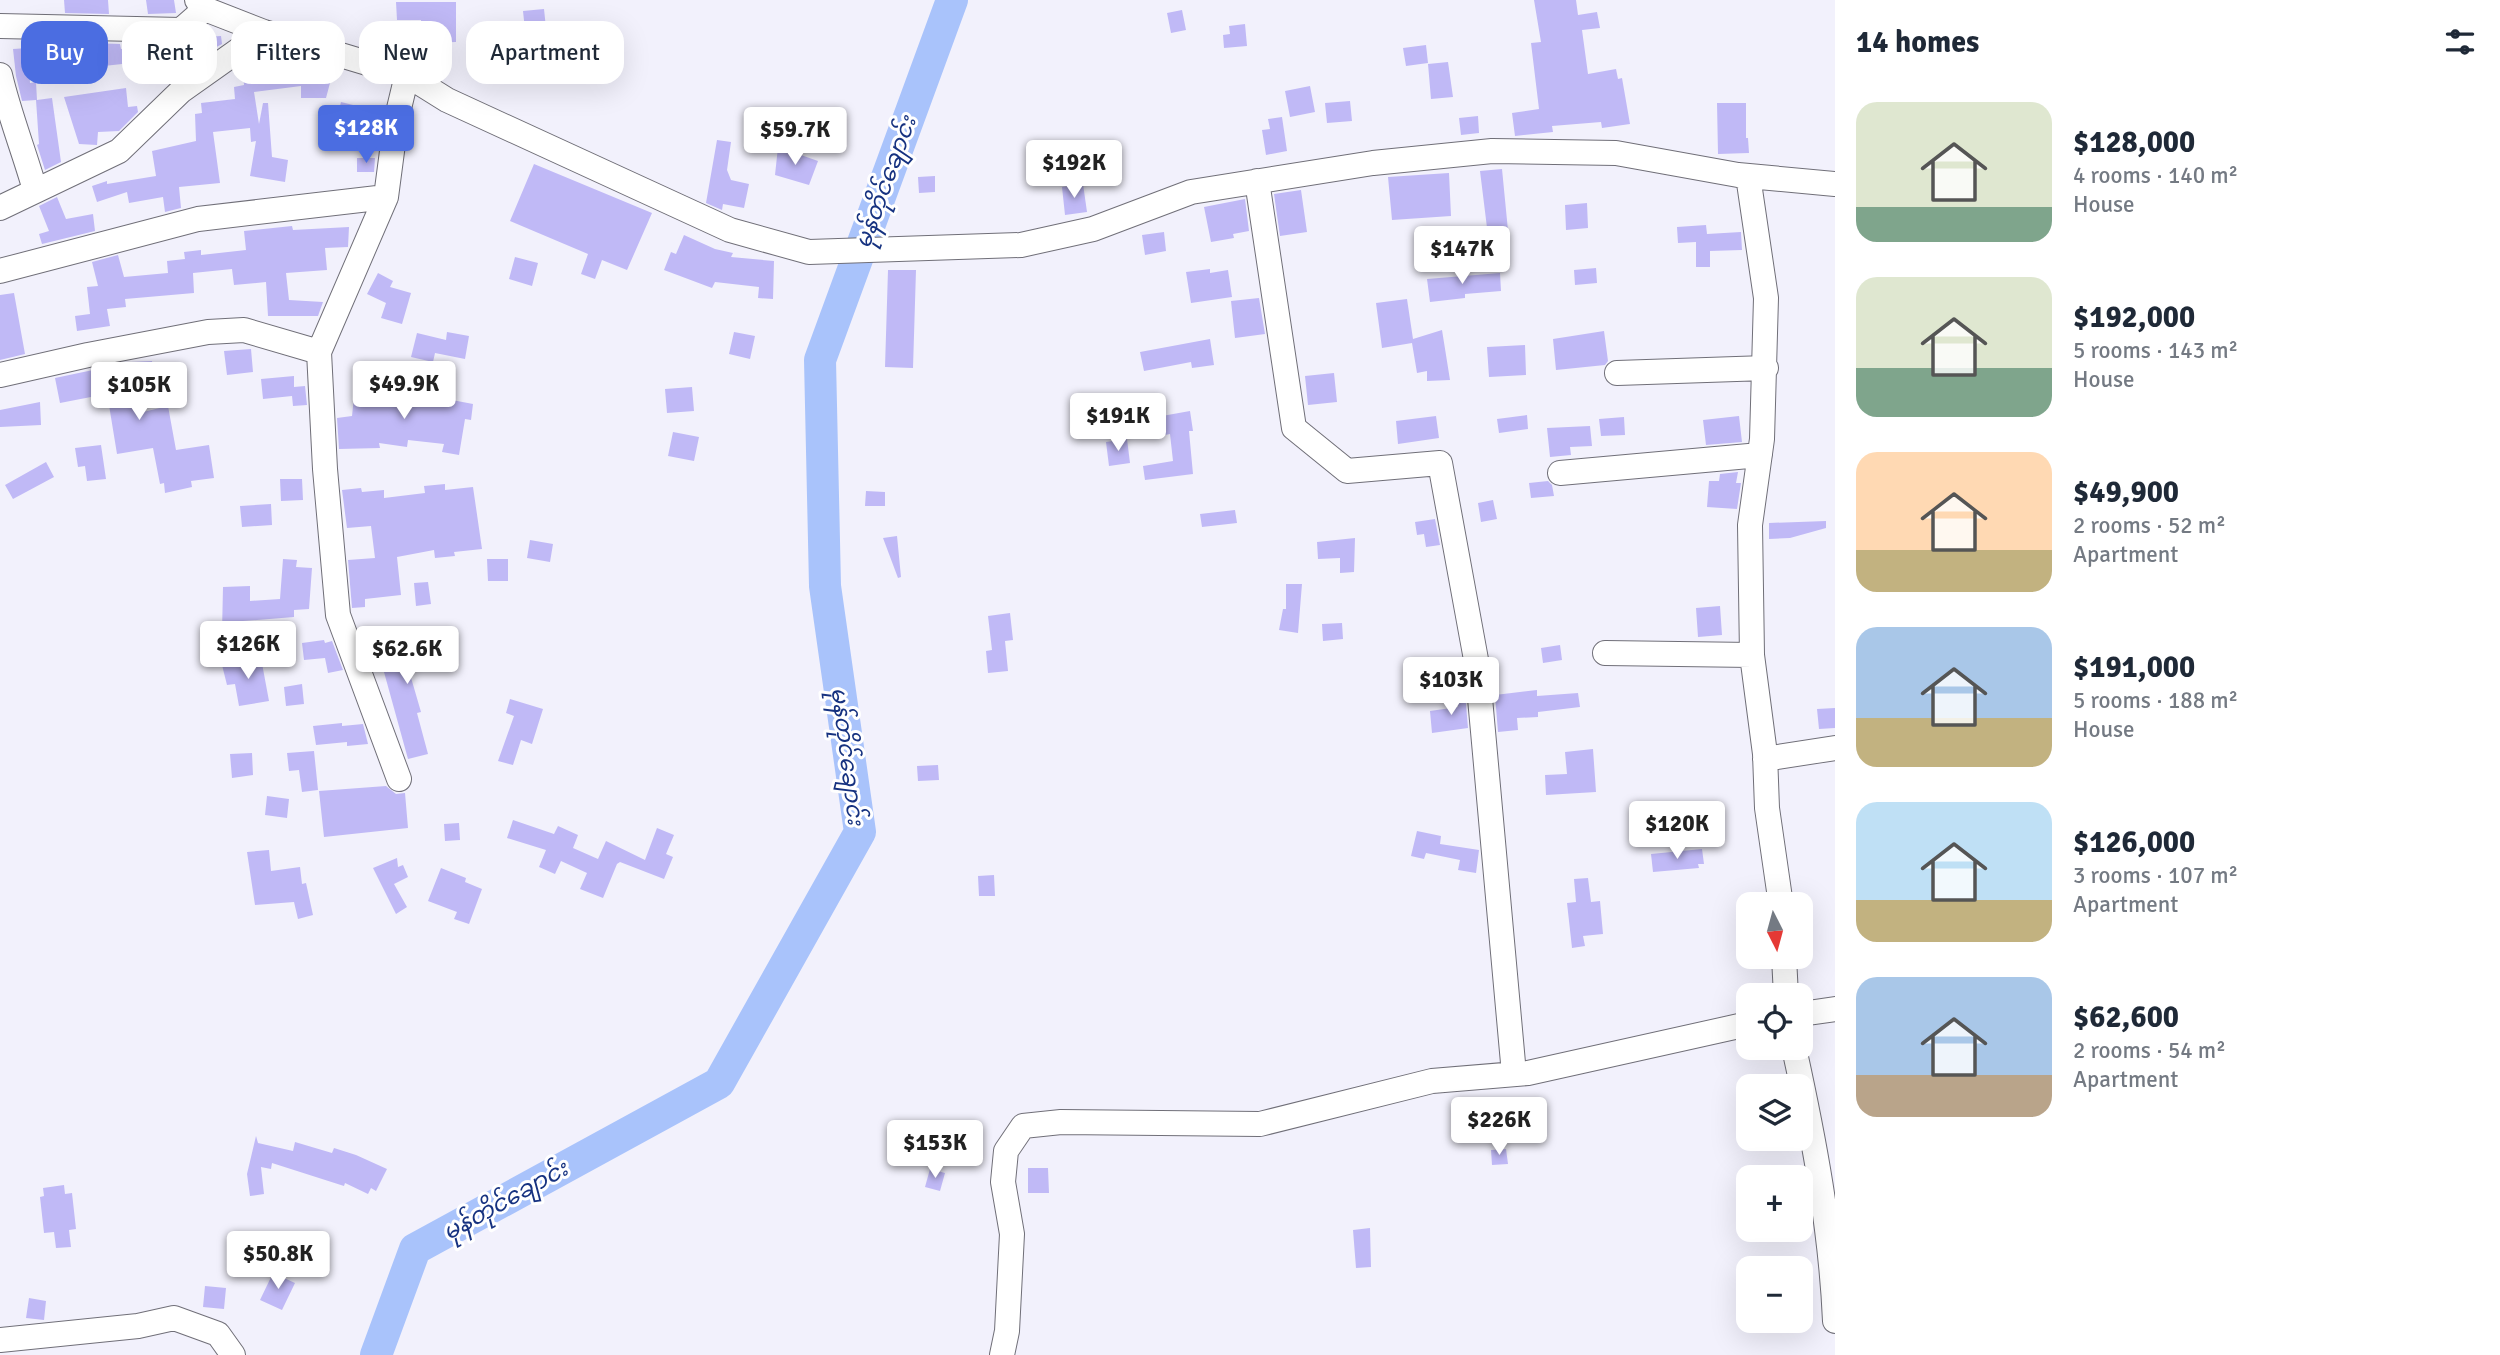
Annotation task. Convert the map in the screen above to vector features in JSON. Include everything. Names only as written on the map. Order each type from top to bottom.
[{"type":"street","points":[[0,26],[181,30],[201,5],[238,21]]},
{"type":"street","points":[[0,208],[118,150],[181,91],[231,55]]},
{"type":"street","points":[[0,75],[4,114],[20,138],[35,190]]},
{"type":"street","points":[[399,779],[338,615],[325,469],[319,352],[386,197],[396,121],[405,84]]},
{"type":"street","points":[[421,84],[447,100],[730,230],[810,252],[1021,245],[1093,229],[1191,192],[1373,163],[1492,151],[1616,153],[1748,176],[1835,184]]},
{"type":"street","points":[[1748,176],[1766,298],[1766,368],[1760,455],[1750,525],[1752,655],[1765,759],[1767,807],[1779,892]]},
{"type":"street","points":[[1257,181],[1294,428],[1347,471],[1440,463],[1479,676],[1514,1074]]},
{"type":"street","points":[[0,271],[198,219],[386,197]]},
{"type":"street","points":[[0,375],[208,332],[244,330],[319,352]]},
{"type":"street","points":[[1617,373],[1766,368]]},
{"type":"street","points":[[1560,473],[1760,455]]},
{"type":"street","points":[[1605,653],[1752,655]]},
{"type":"street","points":[[1765,759],[1835,748]]},
{"type":"street","points":[[1813,1012],[1835,1009]]},
{"type":"street","points":[[1002,1355],[1007,1331],[1012,1234],[1003,1182],[1006,1151],[1023,1126],[1061,1122],[1260,1124],[1432,1081],[1514,1074],[1736,1027]]},
{"type":"street","points":[[1797,1060],[1812,1127],[1827,1219],[1835,1321]]},
{"type":"street","points":[[0,1340],[138,1326],[174,1318],[218,1334],[233,1355]]},
{"type":"building","points":[[64,0],[108,0],[109,14],[65,13]]},
{"type":"building","points":[[146,0],[174,0],[176,13],[148,14]]},
{"type":"building","points":[[1534,0],[1576,0],[1578,15],[1597,12],[1600,28],[1582,30],[1588,74],[1616,69],[1618,79],[1622,78],[1630,124],[1602,128],[1601,122],[1552,126],[1553,132],[1515,136],[1512,113],[1539,109],[1531,43],[1541,42]]},
{"type":"building","points":[[396,2],[456,2],[456,42],[452,42],[452,21],[397,20]]},
{"type":"building","points":[[544,9],[545,21],[524,21],[523,11]]},
{"type":"building","points":[[1182,10],[1186,30],[1171,33],[1167,13]]},
{"type":"building","points":[[1245,24],[1247,46],[1224,48],[1223,35],[1230,34],[1229,26]]},
{"type":"building","points":[[217,36],[221,36],[222,44],[217,47]]},
{"type":"building","points":[[108,44],[120,44],[122,64],[108,66]]},
{"type":"building","points":[[1426,45],[1428,63],[1406,66],[1403,48]]},
{"type":"building","points":[[21,48],[21,84],[36,84],[37,100],[52,98],[61,162],[45,170],[37,145],[36,100],[22,101],[13,49]]},
{"type":"building","points":[[1448,62],[1453,97],[1431,99],[1428,64]]},
{"type":"building","points":[[330,84],[326,98],[301,98],[301,86],[254,92],[259,124],[263,103],[268,103],[272,157],[288,160],[285,182],[250,176],[256,141],[251,142],[250,128],[213,132],[220,183],[179,187],[181,208],[165,212],[163,197],[129,203],[127,192],[97,202],[92,186],[107,181],[107,184],[156,176],[152,151],[196,141],[195,114],[202,113],[201,103],[235,99],[234,87]]},
{"type":"building","points":[[1310,86],[1315,112],[1290,117],[1285,91]]},
{"type":"building","points":[[126,88],[128,107],[137,106],[138,112],[119,131],[98,132],[97,145],[79,144],[64,97]]},
{"type":"building","points":[[1350,101],[1352,121],[1327,123],[1325,103]]},
{"type":"building","points":[[341,102],[373,110],[364,147],[345,142],[349,125],[336,122]]},
{"type":"building","points":[[1717,103],[1746,103],[1749,153],[1718,154]]},
{"type":"building","points":[[1478,116],[1479,133],[1461,135],[1459,118]]},
{"type":"building","points":[[1282,117],[1287,151],[1266,155],[1262,130],[1270,129],[1268,119]]},
{"type":"building","points":[[717,140],[731,142],[727,170],[731,180],[749,184],[744,208],[723,204],[722,210],[706,203]]},
{"type":"building","points":[[778,147],[818,161],[809,185],[775,175]]},
{"type":"building","points":[[357,158],[375,158],[374,172],[357,172]]},
{"type":"building","points":[[534,164],[652,213],[627,270],[602,260],[595,279],[581,274],[588,254],[510,221]]},
{"type":"building","points":[[1502,169],[1510,251],[1490,252],[1480,171]]},
{"type":"building","points":[[1449,173],[1451,216],[1392,220],[1388,177]]},
{"type":"building","points":[[935,176],[935,192],[919,193],[918,177]]},
{"type":"building","points":[[1083,184],[1087,212],[1065,215],[1062,187]]},
{"type":"building","points":[[1301,190],[1307,232],[1280,236],[1274,194]]},
{"type":"building","points":[[57,197],[66,219],[93,214],[95,231],[42,244],[39,234],[49,231],[39,206]]},
{"type":"building","points":[[1245,199],[1249,231],[1233,234],[1234,238],[1211,242],[1204,207]]},
{"type":"building","points":[[1587,203],[1588,228],[1566,230],[1565,205]]},
{"type":"building","points":[[1706,225],[1707,234],[1741,232],[1742,250],[1710,251],[1710,267],[1696,267],[1696,242],[1678,243],[1677,227]]},
{"type":"building","points":[[292,226],[293,230],[349,227],[348,247],[325,248],[327,270],[286,273],[289,300],[323,302],[318,316],[268,316],[266,282],[234,285],[232,269],[193,273],[194,293],[125,299],[126,307],[107,309],[110,326],[77,331],[75,316],[90,314],[87,287],[98,286],[92,262],[118,255],[124,277],[168,273],[167,261],[185,259],[184,252],[201,250],[201,255],[246,250],[244,231]]},
{"type":"building","points":[[1164,232],[1166,251],[1145,255],[1142,235]]},
{"type":"building","points":[[684,235],[715,249],[733,253],[731,257],[774,261],[773,299],[758,298],[759,287],[715,282],[712,288],[664,270],[671,252],[676,254]]},
{"type":"building","points":[[515,257],[538,263],[532,286],[509,279]]},
{"type":"building","points":[[1596,268],[1597,283],[1575,285],[1574,270]]},
{"type":"building","points":[[1210,269],[1210,273],[1228,270],[1232,297],[1191,303],[1186,272]]},
{"type":"building","points":[[888,270],[916,270],[913,368],[885,367]]},
{"type":"building","points":[[378,273],[393,281],[390,287],[411,293],[402,324],[381,318],[386,303],[367,294]]},
{"type":"building","points":[[1500,273],[1501,291],[1465,294],[1465,298],[1430,302],[1427,279]]},
{"type":"building","points":[[14,293],[25,354],[0,360],[0,295]]},
{"type":"building","points":[[1259,298],[1265,334],[1235,338],[1231,301]]},
{"type":"building","points":[[1407,299],[1413,339],[1442,330],[1450,380],[1427,381],[1427,371],[1417,373],[1412,343],[1382,348],[1376,303]]},
{"type":"building","points":[[1604,331],[1608,361],[1605,365],[1556,370],[1553,339]]},
{"type":"building","points":[[447,332],[469,336],[465,359],[435,353],[433,362],[411,357],[417,333],[446,340]]},
{"type":"building","points":[[734,332],[755,336],[750,359],[729,354]]},
{"type":"building","points":[[1210,339],[1214,365],[1192,368],[1191,362],[1144,371],[1140,352]]},
{"type":"building","points":[[1525,345],[1526,375],[1489,377],[1487,347]]},
{"type":"building","points":[[251,349],[253,372],[227,375],[224,351]]},
{"type":"building","points":[[152,361],[155,382],[135,385],[139,413],[168,406],[176,450],[209,445],[214,478],[191,481],[192,487],[165,493],[164,483],[160,484],[153,448],[117,454],[108,399],[96,400],[96,396],[60,403],[55,378],[131,362]]},
{"type":"building","points":[[1334,373],[1337,402],[1308,405],[1305,376]]},
{"type":"building","points":[[294,376],[294,387],[305,386],[307,405],[293,406],[292,396],[263,399],[261,379]]},
{"type":"building","points":[[407,386],[423,387],[423,393],[431,396],[473,404],[471,420],[465,419],[459,455],[442,452],[444,444],[408,440],[407,447],[379,443],[380,448],[339,449],[337,418],[352,416],[354,397],[406,395]]},
{"type":"building","points":[[692,387],[694,411],[667,413],[665,389]]},
{"type":"building","points":[[40,402],[41,425],[0,427],[0,410]]},
{"type":"building","points":[[1190,411],[1193,474],[1145,480],[1143,466],[1173,461],[1170,434],[1165,435],[1162,416]]},
{"type":"building","points":[[1527,415],[1528,429],[1499,433],[1497,419]]},
{"type":"building","points":[[1436,416],[1439,438],[1398,444],[1396,421]]},
{"type":"building","points":[[1739,416],[1742,442],[1706,445],[1703,420]]},
{"type":"building","points":[[1624,417],[1625,435],[1601,436],[1599,419]]},
{"type":"building","points":[[1590,426],[1592,446],[1570,447],[1571,455],[1550,457],[1547,428]]},
{"type":"building","points":[[673,432],[699,437],[694,461],[668,456]]},
{"type":"building","points":[[1127,439],[1130,463],[1109,466],[1106,442]]},
{"type":"building","points":[[101,445],[106,479],[87,481],[85,466],[78,467],[75,448]]},
{"type":"building","points":[[46,462],[54,477],[13,499],[5,485]]},
{"type":"building","points":[[1738,472],[1736,483],[1741,483],[1737,509],[1707,507],[1709,481],[1719,481],[1720,474]]},
{"type":"building","points":[[280,479],[302,479],[303,500],[281,501]]},
{"type":"building","points":[[1548,481],[1552,485],[1554,496],[1531,498],[1529,483]]},
{"type":"building","points":[[445,484],[445,490],[473,487],[482,549],[454,552],[455,556],[435,558],[434,550],[397,557],[401,595],[365,599],[365,607],[352,608],[348,560],[375,558],[371,526],[347,528],[342,490],[384,490],[384,498],[425,493],[424,486]]},
{"type":"building","points":[[866,491],[885,492],[885,506],[865,506]]},
{"type":"building","points":[[1493,500],[1497,519],[1481,522],[1478,503]]},
{"type":"building","points":[[271,504],[272,525],[242,527],[240,506]]},
{"type":"building","points":[[1235,510],[1237,523],[1202,527],[1200,514]]},
{"type":"building","points":[[1435,519],[1440,545],[1426,547],[1424,534],[1417,535],[1415,522]]},
{"type":"building","points":[[1826,521],[1826,528],[1790,538],[1769,539],[1769,523]]},
{"type":"building","points":[[897,536],[901,577],[898,578],[883,538]]},
{"type":"building","points":[[1355,538],[1354,572],[1340,573],[1340,558],[1318,559],[1317,542]]},
{"type":"building","points":[[530,540],[553,544],[550,562],[527,558]]},
{"type":"building","points":[[283,559],[297,560],[296,567],[312,568],[309,609],[294,610],[294,617],[243,621],[244,630],[222,632],[223,587],[250,586],[250,601],[280,599]]},
{"type":"building","points":[[487,559],[508,559],[508,581],[488,581]]},
{"type":"building","points":[[428,582],[431,604],[416,606],[414,583]]},
{"type":"building","points":[[1286,584],[1302,584],[1298,633],[1279,630],[1283,609],[1286,609]]},
{"type":"building","points":[[1720,606],[1722,635],[1698,637],[1696,608]]},
{"type":"building","points":[[1010,613],[1013,640],[1005,641],[1008,671],[988,673],[986,651],[992,650],[988,616]]},
{"type":"building","points":[[1342,623],[1343,639],[1323,641],[1322,624]]},
{"type":"building","points":[[400,632],[400,638],[437,634],[439,653],[405,657],[421,712],[417,713],[428,754],[408,759],[379,654],[387,653],[385,633]]},
{"type":"building","points":[[324,640],[325,643],[332,641],[343,670],[328,673],[325,658],[304,660],[302,643]]},
{"type":"building","points":[[1560,645],[1562,660],[1543,663],[1541,648]]},
{"type":"building","points":[[261,658],[269,701],[239,706],[235,684],[227,685],[222,665]]},
{"type":"building","points":[[302,684],[304,704],[286,706],[284,687]]},
{"type":"building","points":[[1537,690],[1537,696],[1578,693],[1580,707],[1538,712],[1538,717],[1517,718],[1518,730],[1498,732],[1495,695]]},
{"type":"building","points":[[1456,693],[1465,693],[1468,728],[1432,733],[1430,711],[1458,707]]},
{"type":"building","points":[[510,699],[543,709],[532,744],[521,740],[513,765],[498,761],[514,716],[506,713]]},
{"type":"building","points":[[1835,708],[1835,728],[1819,729],[1817,709]]},
{"type":"building","points":[[342,723],[342,726],[363,724],[368,744],[347,746],[347,742],[316,745],[313,726]]},
{"type":"building","points":[[1593,749],[1596,792],[1546,795],[1545,775],[1567,774],[1565,752]]},
{"type":"building","points":[[314,751],[318,790],[302,792],[299,770],[289,771],[287,753]]},
{"type":"building","points":[[252,753],[253,775],[232,778],[230,754]]},
{"type":"building","points":[[938,765],[939,780],[918,781],[917,766]]},
{"type":"building","points":[[386,786],[396,794],[405,793],[408,828],[324,837],[319,791]]},
{"type":"building","points":[[267,796],[289,799],[287,818],[265,815]]},
{"type":"building","points":[[513,820],[554,834],[558,826],[578,835],[573,848],[598,859],[606,841],[645,860],[657,828],[674,835],[666,854],[673,857],[664,879],[620,862],[603,898],[580,889],[587,873],[561,861],[555,874],[539,867],[546,850],[507,838]]},
{"type":"building","points":[[459,823],[460,840],[445,841],[444,824]]},
{"type":"building","points":[[1417,831],[1441,836],[1440,844],[1479,850],[1476,873],[1458,870],[1460,860],[1426,853],[1424,859],[1411,856]]},
{"type":"building","points":[[1702,849],[1704,864],[1698,864],[1699,868],[1653,872],[1651,854]]},
{"type":"building","points":[[269,850],[271,871],[300,867],[302,884],[306,883],[313,915],[298,919],[294,902],[255,905],[247,852]]},
{"type":"building","points":[[397,858],[398,867],[403,865],[408,877],[394,884],[407,907],[396,914],[373,868]]},
{"type":"building","points":[[441,868],[466,878],[465,882],[482,889],[469,924],[454,919],[457,912],[428,901]]},
{"type":"building","points":[[994,875],[995,896],[979,896],[978,876]]},
{"type":"building","points":[[1588,878],[1591,902],[1600,901],[1603,934],[1583,936],[1585,946],[1572,948],[1567,903],[1576,902],[1574,879]]},
{"type":"building","points":[[256,1136],[258,1143],[293,1151],[295,1142],[332,1153],[334,1148],[387,1169],[376,1191],[371,1188],[368,1194],[345,1183],[344,1186],[272,1163],[271,1169],[261,1167],[264,1194],[250,1196],[247,1174]]},
{"type":"building","points":[[1506,1149],[1508,1164],[1492,1165],[1491,1150]]},
{"type":"building","points":[[1028,1168],[1048,1168],[1049,1193],[1028,1193]]},
{"type":"building","points":[[930,1169],[945,1173],[940,1191],[925,1187]]},
{"type":"building","points":[[64,1185],[65,1194],[72,1193],[76,1229],[69,1230],[71,1247],[56,1248],[54,1232],[44,1233],[40,1197],[44,1196],[43,1188]]},
{"type":"building","points":[[1370,1228],[1371,1267],[1356,1268],[1353,1230]]},
{"type":"building","points":[[273,1273],[295,1283],[282,1310],[260,1300]]},
{"type":"building","points":[[205,1286],[226,1288],[224,1309],[203,1307]]},
{"type":"building","points":[[29,1298],[46,1301],[44,1320],[26,1318]]},
{"type":"waterway","name":"မုန်တိုင်ချောင်း","points":[[376,1355],[415,1249],[719,1083],[860,832],[825,586],[820,360],[952,0]]}]
